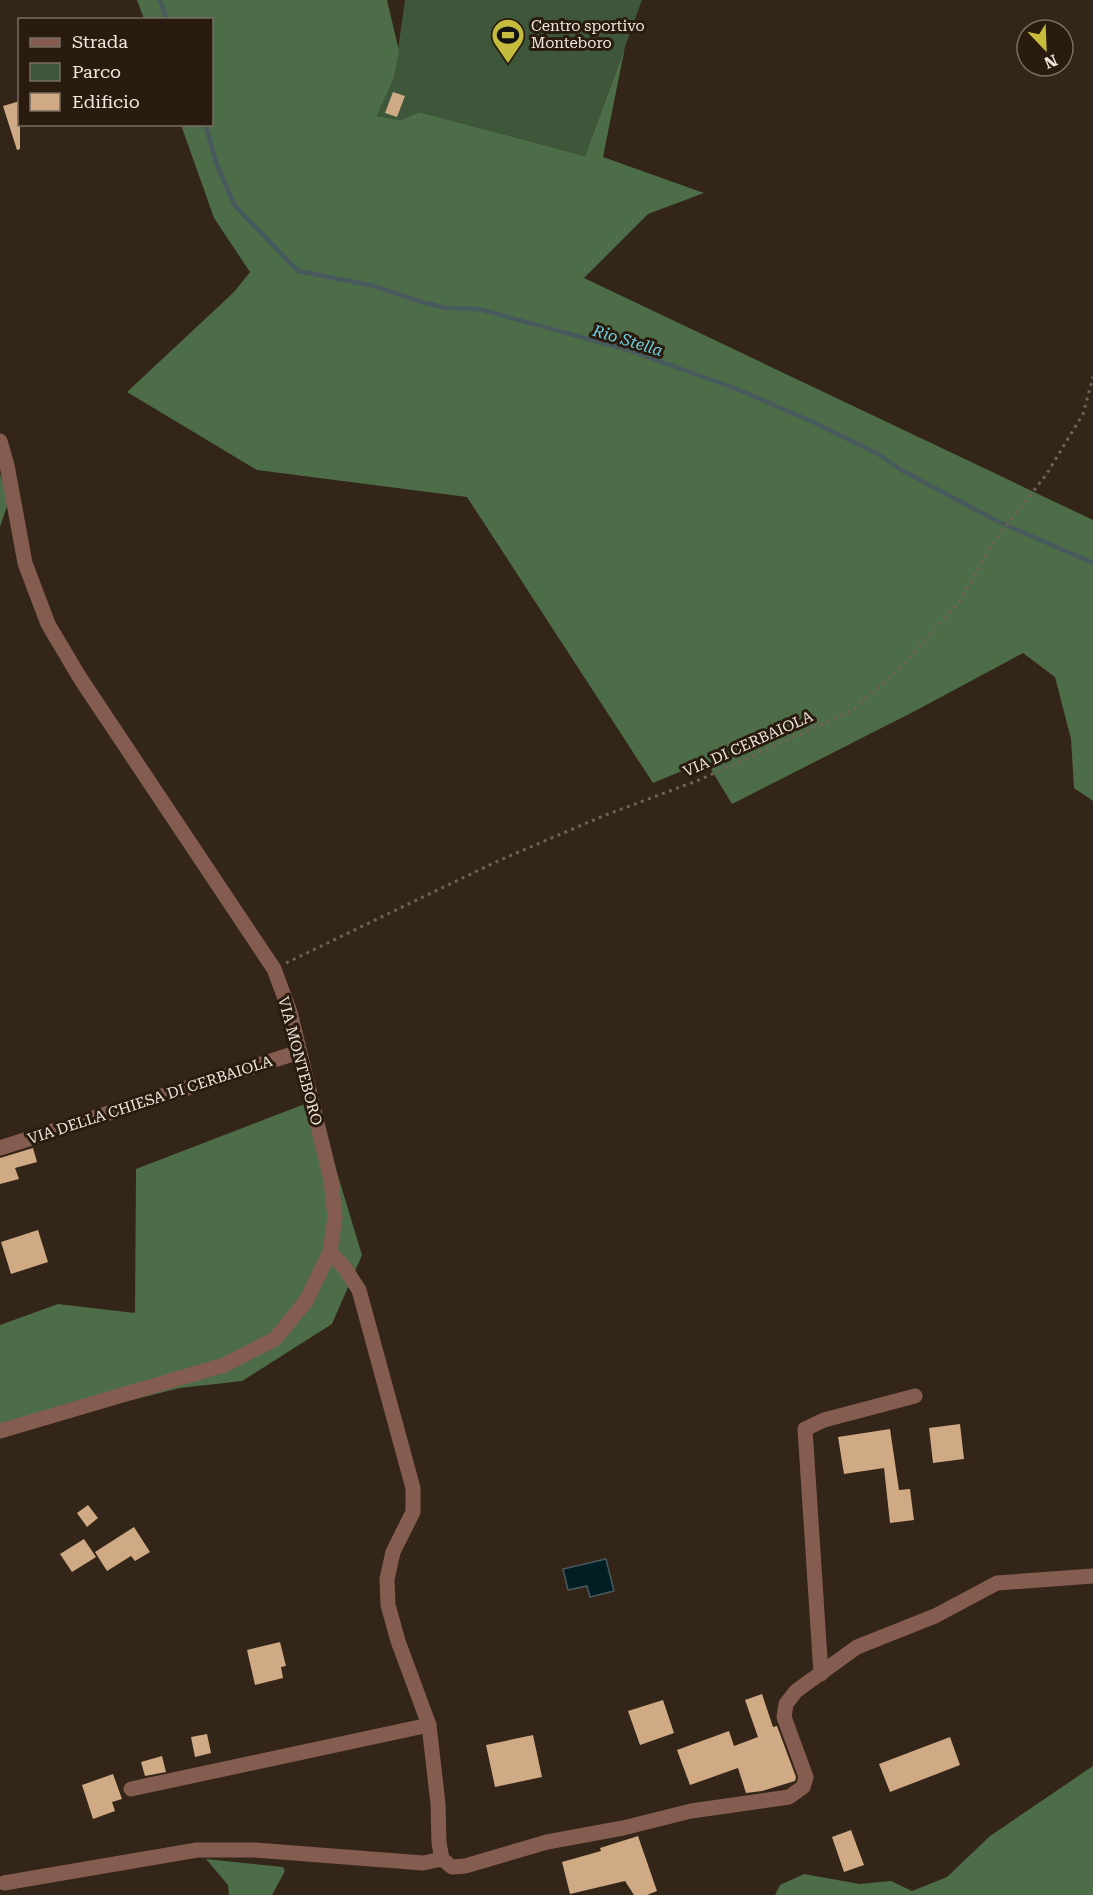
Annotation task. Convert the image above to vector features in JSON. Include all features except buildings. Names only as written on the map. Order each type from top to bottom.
[{"type":"street","name":"VIA MONTEBORO","points":[[0,441],[7,465],[25,563],[48,624],[80,678],[274,969],[290,1012],[331,1180],[335,1217],[330,1252],[306,1300],[275,1339],[224,1365],[0,1431]]},
{"type":"street","name":"VIA DELLA CHIESA DI CERBAIOLA","points":[[0,1148],[299,1052]]},
{"type":"street","points":[[330,1252],[344,1267],[359,1290],[413,1488],[414,1512],[393,1552],[387,1579],[388,1605],[398,1641],[429,1725],[438,1804],[439,1844],[442,1859],[452,1867],[465,1866],[547,1842],[623,1828],[691,1811],[789,1797],[803,1787],[806,1777],[784,1717],[786,1704],[796,1691],[857,1647],[936,1616],[997,1583],[1093,1576]]},
{"type":"street","points":[[821,1674],[805,1429],[824,1420],[915,1396]]},
{"type":"street","points":[[131,1789],[429,1725]]},
{"type":"street","points":[[4,1883],[197,1850],[255,1850],[423,1863],[442,1859]]},
{"type":"path","name":"VIA DI CERBAIOLA","points":[[274,969],[500,860],[603,816],[699,780],[853,710],[899,668],[958,604],[992,544],[1046,475],[1083,414],[1093,377]]},
{"type":"green space","points":[[137,0],[387,0],[399,51],[394,78],[377,116],[401,120],[419,112],[585,156],[625,47],[603,157],[704,193],[648,214],[584,278],[1093,520],[1093,801],[1074,788],[1071,739],[1055,677],[1023,653],[732,804],[706,761],[653,783],[467,497],[257,470],[127,392],[234,292],[250,272],[214,218],[181,126],[213,126],[213,18],[144,18]]},
{"type":"green space","name":"Centro sportivo Monteboro","points":[[405,0],[642,0],[585,156],[419,112],[401,120],[377,116],[394,78]]},
{"type":"green space","points":[[0,474],[9,500],[0,527]]},
{"type":"green space","points":[[315,1100],[362,1255],[332,1324],[242,1381],[180,1388],[0,1433],[0,1325],[58,1304],[135,1313],[136,1169]]},
{"type":"green space","points":[[1093,1766],[1093,1895],[775,1895],[780,1885],[804,1874],[860,1884],[891,1881],[912,1891],[947,1877],[990,1836]]},
{"type":"green space","points":[[206,1859],[283,1867],[285,1871],[272,1895],[229,1895],[228,1885]]},
{"type":"water","points":[[606,1559],[614,1591],[590,1597],[587,1586],[568,1590],[563,1569]]},
{"type":"waterway","name":"Rio Stella","points":[[160,0],[166,18]]},
{"type":"waterway","name":"Rio Stella","points":[[206,126],[217,165],[235,206],[298,271],[370,285],[446,308],[479,309],[628,350],[737,389],[878,454],[901,470],[999,522],[1093,563]]},
{"type":"place","name":"Centro sportivo Monteboro","points":[[508,64]]}]
